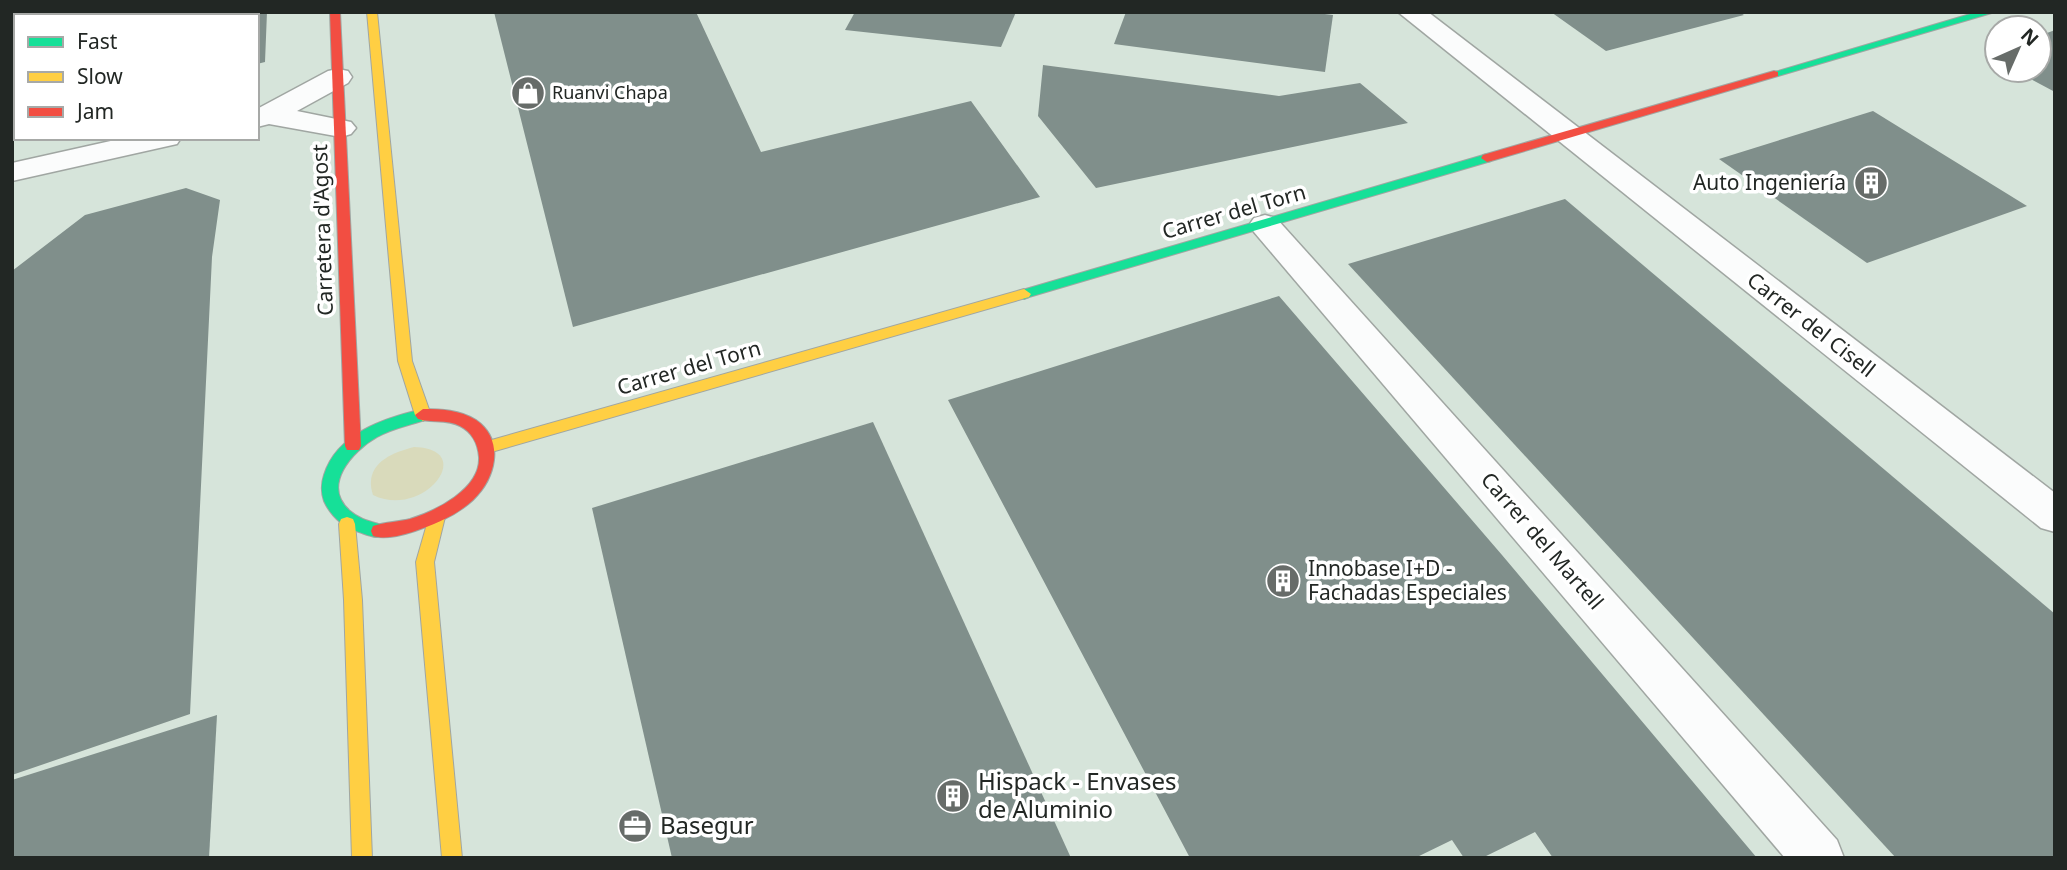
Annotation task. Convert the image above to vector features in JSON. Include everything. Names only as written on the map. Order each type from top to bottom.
[{"type":"main road","name":"Carretera d'Agost","points":[[335,12],[353,446]]},
{"type":"main road","points":[[372,12],[405,361],[423,415]]},
{"type":"main road","name":"Carrer del Torn","points":[[488,447],[1265,225],[1568,133],[1990,12]]},
{"type":"main road","points":[[423,415],[454,416],[477,427],[488,447],[486,465],[477,484],[460,502],[437,517],[413,527],[388,531],[366,530],[347,524],[332,509],[328,489],[335,467],[353,446],[386,426],[423,415]]},
{"type":"main road","points":[[437,517],[425,562],[452,858]]},
{"type":"main road","points":[[347,524],[353,600],[362,858]]},
{"type":"street","points":[[1411,12],[1568,133]]},
{"type":"street","points":[[263,117],[338,77]]},
{"type":"street","points":[[263,117],[341,128]]},
{"type":"street","name":"Carrer del Cisell","points":[[1568,133],[2055,516]]},
{"type":"street","points":[[12,172],[157,140]]},
{"type":"street","name":"Carrer del Martell","points":[[1265,225],[1819,858]]},
{"type":"shaded area","points":[[12,12],[2055,12],[2055,858],[12,858]]},
{"type":"green space","points":[[414,447],[433,451],[442,459],[443,470],[437,481],[410,498],[392,500],[373,495],[371,485],[375,468],[388,457]]},
{"type":"building","points":[[267,12],[265,62],[259,64],[259,14],[43,14]]},
{"type":"building","points":[[494,12],[696,12],[761,152],[971,101],[1040,197],[573,327]]},
{"type":"building","points":[[855,12],[1016,12],[1001,47],[845,30]]},
{"type":"building","points":[[1126,12],[1308,12],[1333,15],[1325,72],[1114,44]]},
{"type":"building","points":[[1551,12],[1739,12],[1744,15],[1606,51]]},
{"type":"building","points":[[14,18],[12,114],[12,19]]},
{"type":"building","points":[[2055,30],[2055,92],[2040,84],[2053,84]]},
{"type":"building","points":[[1043,65],[1279,96],[1360,83],[1408,123],[1096,188],[1038,116]]},
{"type":"building","name":"Auto Ingeniería","points":[[1873,111],[2027,206],[1867,263],[1719,159]]},
{"type":"building","points":[[186,188],[220,200],[212,257],[190,714],[12,775],[12,271],[85,215]]},
{"type":"building","points":[[1565,199],[2055,614],[2055,858],[1896,858],[1348,264]]},
{"type":"building","points":[[1279,296],[1757,858],[1553,858],[1535,832],[1482,858],[1464,858],[1452,840],[1415,858],[1190,858],[948,400]]},
{"type":"building","points":[[873,422],[1071,858],[672,858],[592,508]]},
{"type":"building","points":[[217,715],[209,858],[12,858],[12,780]]},
{"type":"traffic: fast","points":[[1774,74],[1990,12]]},
{"type":"traffic: fast","points":[[1024,294],[1487,158]]},
{"type":"traffic: fast","points":[[379,531],[360,526],[336,508],[330,496],[334,469],[343,455],[364,437],[388,425],[423,415]]},
{"type":"traffic: slow","points":[[372,12],[405,361],[423,415]]},
{"type":"traffic: slow","points":[[488,447],[1024,294]]},
{"type":"traffic: slow","points":[[437,517],[425,562],[452,858]]},
{"type":"traffic: slow","points":[[347,524],[353,600],[362,858]]},
{"type":"traffic: jam","points":[[335,12],[353,446]]},
{"type":"traffic: jam","points":[[1487,158],[1774,74]]},
{"type":"traffic: jam","points":[[379,531],[408,526],[454,506],[477,485],[485,470],[486,450],[476,429],[469,423],[452,417],[423,415]]},
{"type":"place","name":"Ruanvi Chapa","points":[[528,93]]},
{"type":"place","name":"Auto Ingeniería","points":[[1871,183]]},
{"type":"place","name":"Innobase I+D - Fachadas Especiales","points":[[1283,581]]},
{"type":"place","name":"Hispack - Envases de Aluminio","points":[[953,796]]},
{"type":"place","name":"Basegur","points":[[635,826]]}]
